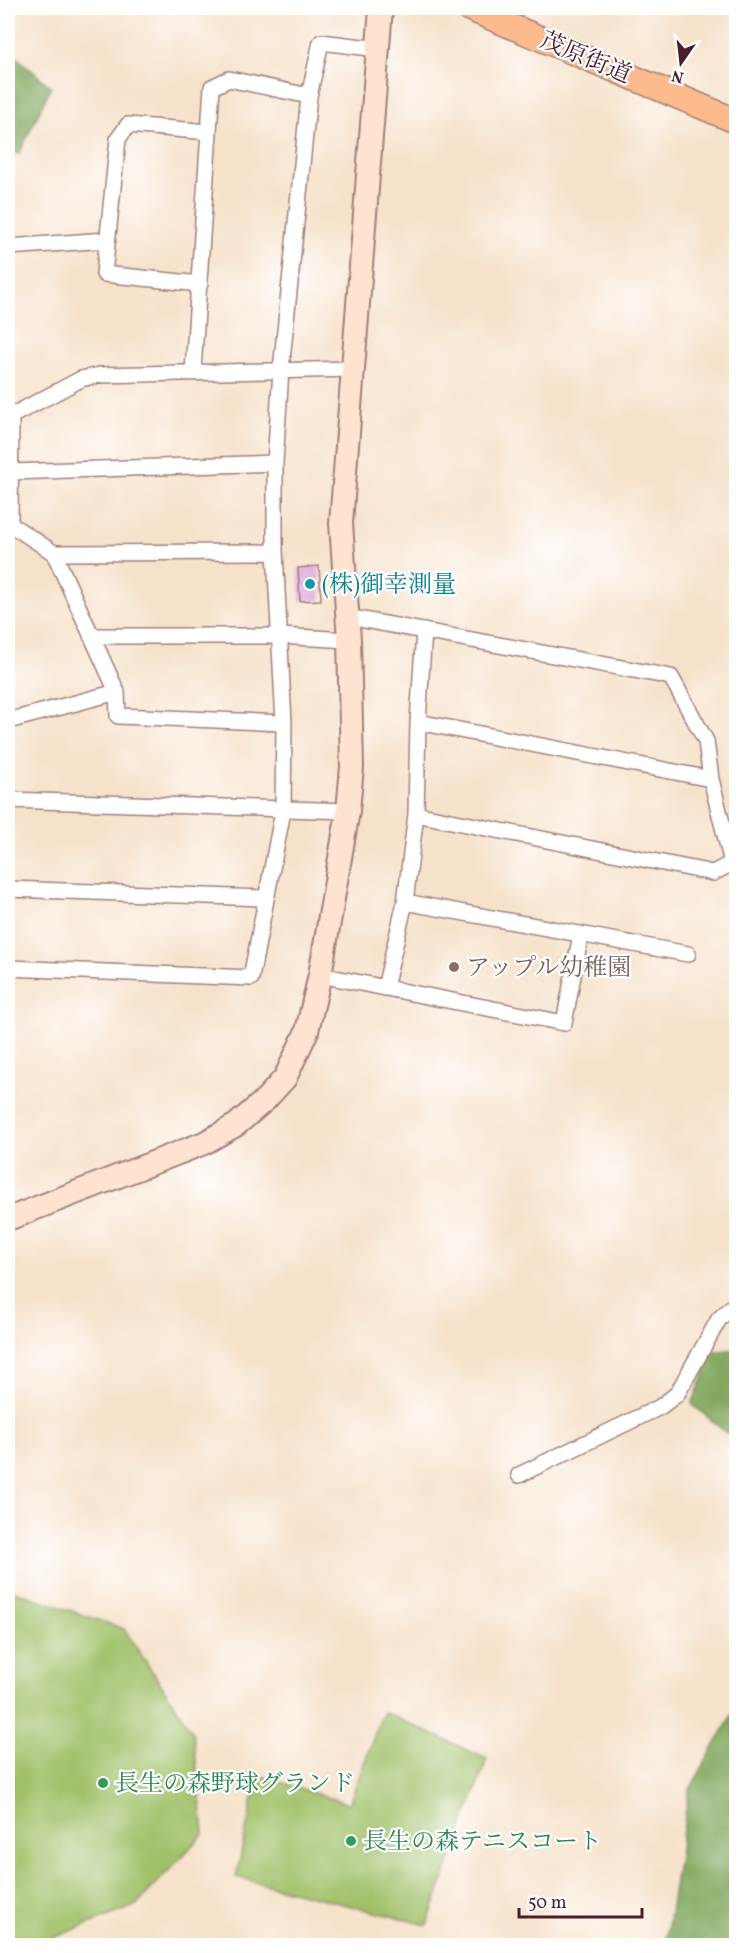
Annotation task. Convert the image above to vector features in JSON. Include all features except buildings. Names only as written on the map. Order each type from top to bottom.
[{"type":"main road","name":"茂原街道","points":[[468,8],[736,121]]},
{"type":"street","points":[[8,1220],[204,1143],[236,1125],[265,1100],[289,1070],[307,1031],[320,975],[348,811],[352,716],[341,522],[381,8]]},
{"type":"street","points":[[8,968],[251,978],[283,811],[284,723],[275,552],[275,463],[281,370],[309,96],[321,42],[379,49]]},
{"type":"street","points":[[193,371],[212,87],[229,79],[309,96]]},
{"type":"street","points":[[200,284],[104,274],[118,139],[128,125],[209,132]]},
{"type":"street","points":[[8,247],[107,240]]},
{"type":"street","points":[[275,552],[54,553],[9,524],[11,416],[81,379],[100,375],[352,369]]},
{"type":"street","points":[[11,472],[275,463]]},
{"type":"street","points":[[54,553],[117,692],[118,716],[284,723]]},
{"type":"street","points":[[348,617],[671,677],[706,741],[711,779],[732,863],[713,873],[416,814]]},
{"type":"street","points":[[385,988],[405,902],[416,814],[418,722],[424,631]]},
{"type":"street","points":[[91,636],[279,636],[349,640]]},
{"type":"street","points":[[8,721],[117,692]]},
{"type":"street","points":[[418,722],[711,779]]},
{"type":"street","points":[[8,800],[283,811],[348,811]]},
{"type":"street","points":[[8,889],[266,898]]},
{"type":"street","points":[[405,902],[688,954]]},
{"type":"street","points":[[320,975],[564,1023],[581,934]]},
{"type":"street","points":[[519,1475],[660,1407],[677,1394],[719,1319],[736,1303]]},
{"type":"green space","points":[[8,50],[51,87],[19,154],[8,151]]},
{"type":"green space","points":[[736,1349],[736,1441],[692,1404],[713,1352]]},
{"type":"green space","name":"長生の森野球グランド","points":[[8,1589],[124,1629],[193,1733],[204,1833],[135,1906],[35,1945],[8,1945]]},
{"type":"green space","points":[[736,1708],[736,1945],[665,1945],[689,1791]]},
{"type":"green space","name":"長生の森テニスコート","points":[[383,1712],[487,1759],[427,1925],[236,1877],[258,1775],[349,1804]]},
{"type":"place","name":"(株)御幸測量","points":[[310,584]]},
{"type":"place","name":"アップル幼稚園","points":[[454,967]]},
{"type":"place","name":"長生の森野球グランド","points":[[103,1783]]},
{"type":"place","name":"長生の森テニスコート","points":[[351,1841]]}]
